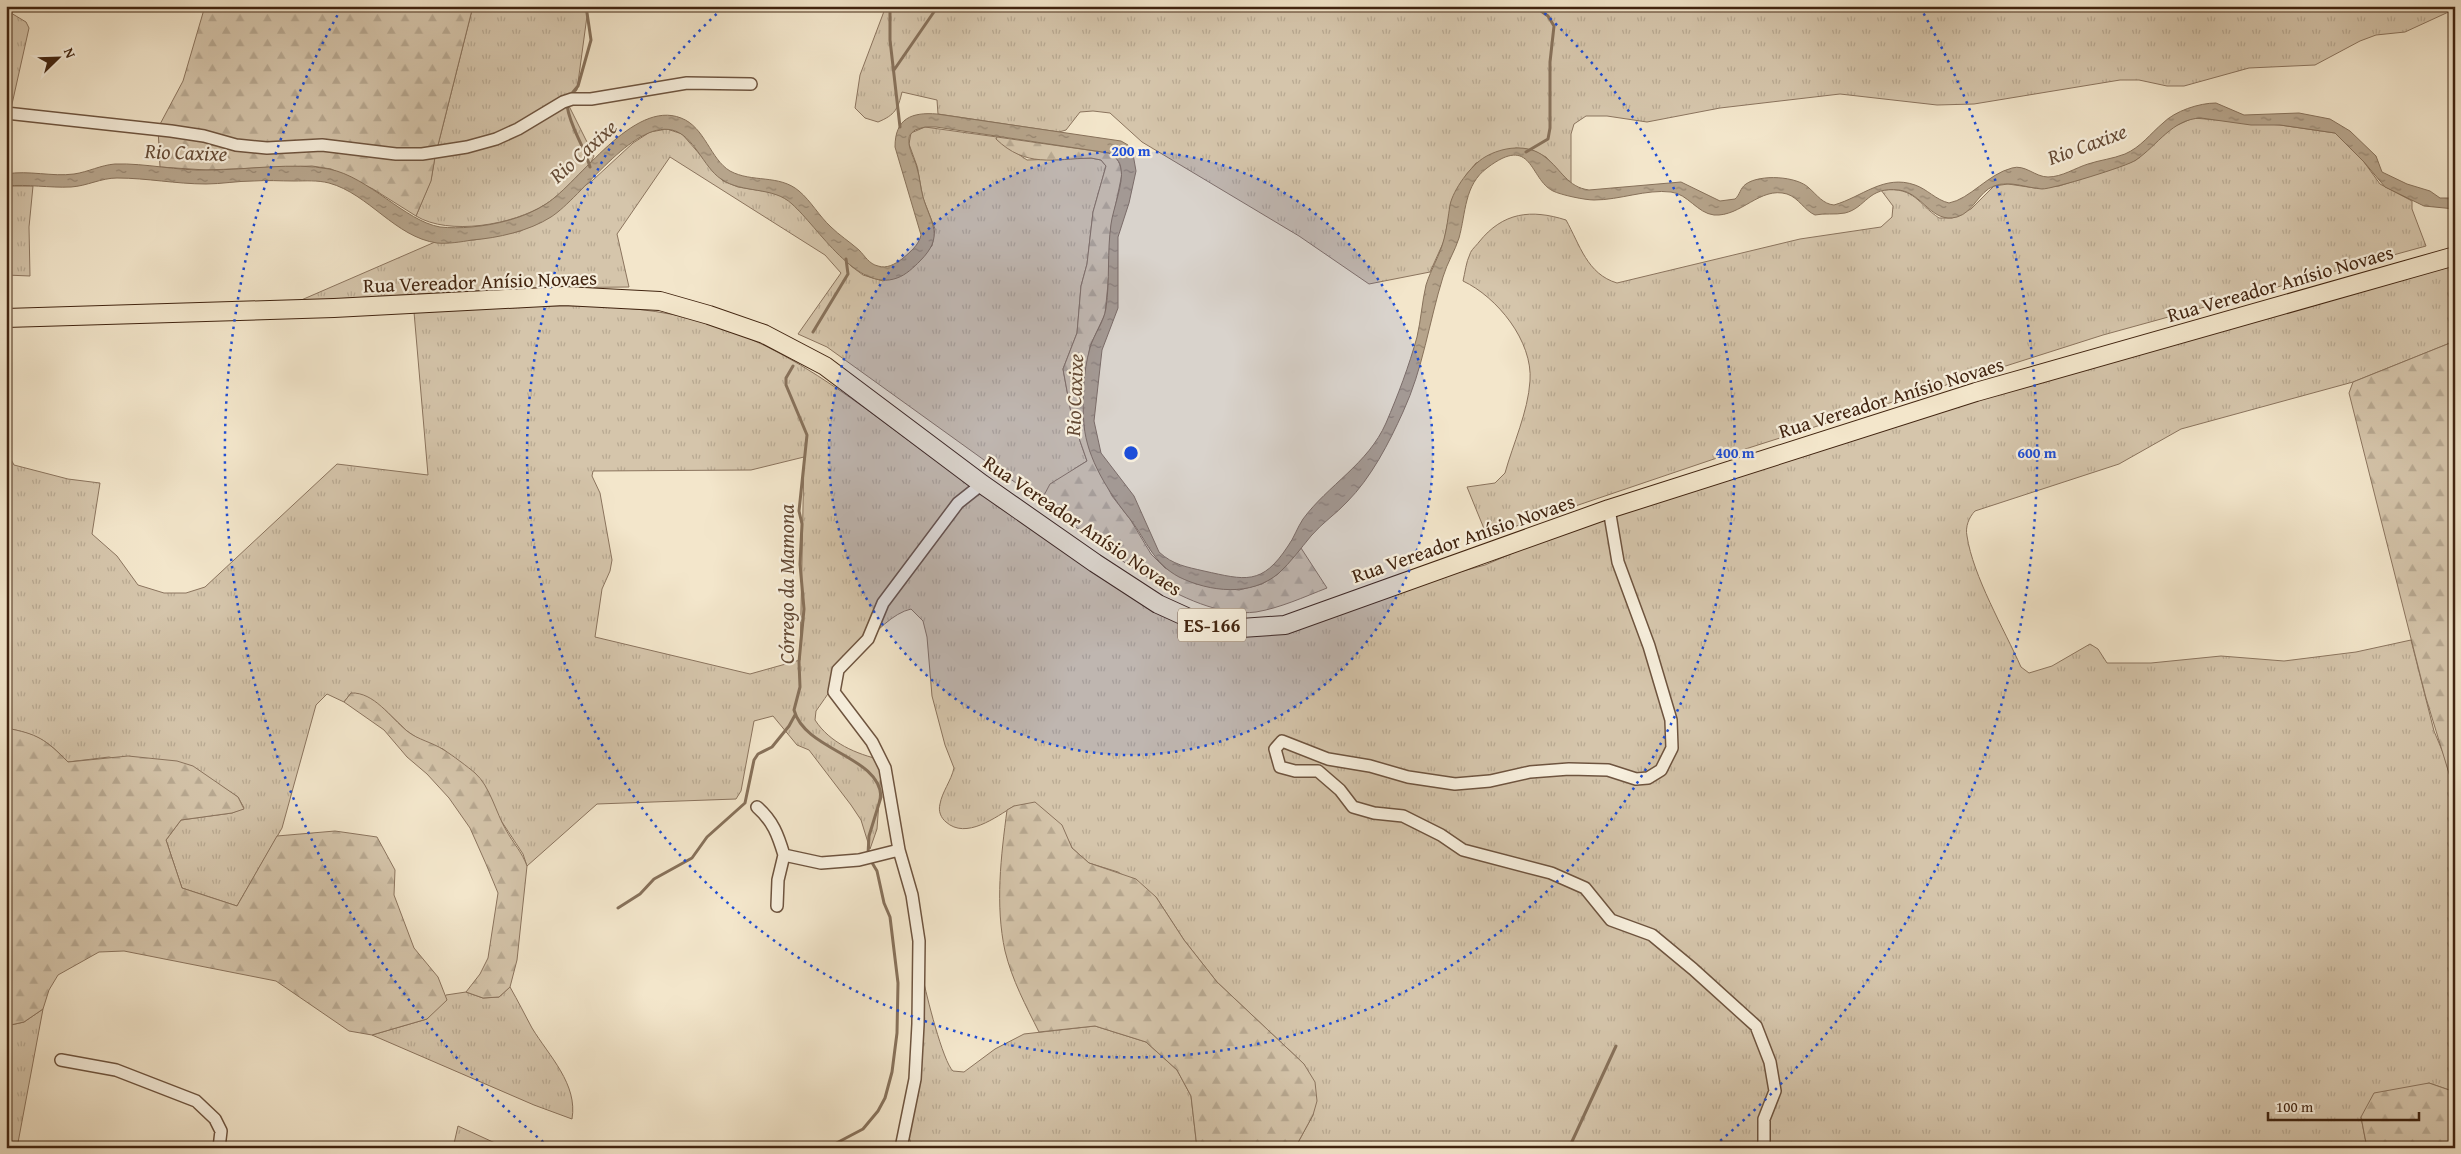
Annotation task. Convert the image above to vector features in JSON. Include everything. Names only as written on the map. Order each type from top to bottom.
[{"type":"main road","name":"Rua Vereador Anísio Novaes","points":[[6,318],[344,307],[564,296],[660,301],[764,334],[825,366],[982,484],[1158,604],[1202,624],[1241,628],[1285,625],[1610,509],[1976,392],[2455,256]]},
{"type":"street","points":[[6,113],[196,134],[236,145],[267,148],[322,145],[396,154],[422,154],[467,147],[496,139],[563,102],[572,99],[591,99],[687,83],[751,84]]},
{"type":"street","points":[[901,1148],[915,1079],[919,941],[912,895],[899,850],[885,768],[872,742],[834,692],[838,670],[868,639],[883,603],[958,503],[982,484]]},
{"type":"street","points":[[1610,509],[1618,562],[1649,646],[1670,720],[1672,748],[1661,770],[1648,778],[1636,779],[1608,770],[1569,769],[1530,772],[1490,781],[1455,784],[1408,777],[1370,766],[1328,759],[1282,742],[1275,750],[1280,767],[1295,771],[1318,771],[1340,790],[1353,807],[1374,813],[1403,816],[1441,835],[1463,850],[1551,873],[1585,888],[1611,920],[1652,935],[1756,1026],[1770,1062],[1774,1091],[1764,1119],[1764,1148]]},
{"type":"street","points":[[757,807],[770,818],[778,833],[784,855],[778,880],[777,906]]},
{"type":"street","points":[[784,855],[821,863],[859,860],[899,850]]},
{"type":"street","points":[[61,1060],[116,1070],[196,1101],[215,1119],[221,1131],[219,1148]]},
{"type":"green space","points":[[205,6],[473,6],[435,157],[431,181],[416,216],[373,189],[331,169],[312,166],[206,170],[160,167],[158,128],[183,81]]},
{"type":"green space","points":[[473,6],[585,6],[587,16],[577,90],[567,102],[594,156],[591,162],[564,190],[546,204],[532,211],[516,218],[499,222],[463,227],[446,226],[416,216],[431,180],[435,157]]},
{"type":"green space","points":[[886,6],[2455,6],[2455,9],[2405,32],[2376,35],[2360,41],[2315,65],[2249,68],[2184,86],[2167,86],[2139,80],[2120,80],[1974,104],[1937,105],[1840,94],[1720,108],[1647,122],[1607,116],[1586,116],[1574,124],[1571,134],[1571,184],[1546,157],[1532,150],[1516,148],[1476,163],[1466,175],[1449,216],[1444,241],[1430,272],[1369,284],[1299,236],[1142,142],[1110,113],[1080,112],[1066,130],[1059,132],[938,114],[937,100],[902,92],[895,111],[888,117],[878,122],[865,118],[855,108],[860,75]]},
{"type":"green space","points":[[6,10],[26,22],[29,28],[10,113],[6,111]]},
{"type":"green space","points":[[2193,118],[2280,125],[2335,133],[2364,162],[2380,184],[2412,201],[2412,209],[2426,246],[2103,335],[1714,459],[1487,536],[1467,487],[1495,483],[1505,473],[1523,416],[1530,381],[1526,351],[1510,322],[1488,298],[1476,288],[1463,281],[1471,251],[1498,224],[1508,219],[1529,214],[1566,220],[1580,249],[1591,266],[1607,279],[1617,283],[1800,239],[1881,227],[1892,217],[1893,206],[1881,190],[1903,191],[1915,198],[1939,218],[1952,218],[1971,209],[1994,186],[2008,184],[2035,188],[2059,186],[2124,165],[2136,160],[2171,128]]},
{"type":"green space","points":[[925,127],[997,137],[996,139],[1027,160],[1091,158],[1101,160],[1106,166],[1093,212],[1087,264],[1081,286],[1077,333],[1063,369],[1072,418],[1087,461],[1074,469],[1041,501],[827,347],[798,334],[841,273],[825,255],[670,157],[617,234],[629,287],[523,288],[299,301],[435,242],[474,240],[521,231],[593,180],[633,143],[650,132],[667,129],[682,134],[723,181],[738,187],[775,193],[790,201],[851,266],[863,275],[883,281],[932,246],[935,229],[923,198],[917,166],[909,144],[911,133]]},
{"type":"green space","points":[[997,137],[1109,153],[1120,164],[1122,174],[1111,227],[1105,314],[1090,346],[1086,370],[1084,424],[1090,451],[1112,496],[1130,519],[1151,554],[1165,568],[1196,584],[1239,590],[1262,584],[1278,574],[1301,548],[1327,588],[1283,605],[1256,612],[1229,611],[1201,604],[1172,591],[1143,574],[1041,501],[1050,484],[1087,461],[1072,418],[1063,369],[1077,333],[1081,286],[1087,264],[1093,212],[1106,166],[1101,160],[1091,158],[1040,160],[1029,158],[1007,148],[996,139]]},
{"type":"green space","points":[[6,186],[33,186],[29,227],[30,276],[6,275]]},
{"type":"green space","points":[[2455,258],[2455,341],[2353,382],[2181,429],[2119,464],[1975,511],[1968,522],[1967,533],[1970,552],[1982,585],[2021,667],[2029,673],[2052,666],[2090,644],[2098,649],[2107,663],[2151,663],[2221,656],[2284,661],[2356,652],[2411,640],[2434,731],[2444,755],[2455,793],[2455,1092],[2429,1083],[2361,1117],[2367,1148],[1295,1148],[1313,1115],[1304,1064],[1217,982],[1184,940],[1156,897],[1118,872],[1089,863],[1072,848],[1061,825],[1014,806],[990,821],[972,828],[954,827],[943,818],[939,807],[954,768],[945,745],[932,696],[927,637],[923,621],[911,609],[898,614],[871,637],[846,668],[816,711],[815,720],[836,741],[853,751],[882,760],[877,829],[870,849],[861,820],[851,805],[809,750],[797,745],[773,716],[754,721],[741,791],[736,799],[597,804],[527,866],[523,854],[498,816],[458,762],[443,749],[423,742],[407,731],[383,708],[351,693],[344,702],[327,694],[316,705],[282,828],[237,906],[182,888],[166,840],[181,820],[232,813],[244,808],[238,797],[224,788],[109,757],[68,762],[54,748],[40,739],[6,728],[6,450],[14,465],[68,479],[100,483],[92,534],[117,556],[138,585],[164,593],[186,593],[205,587],[337,464],[428,475],[414,312],[552,306],[622,308],[689,318],[728,330],[765,346],[835,387],[933,459],[1016,517],[1055,541],[1106,570],[1224,631],[1379,594],[1485,565],[1607,513],[1719,473]],"holes":[[[804,457],[800,660],[750,674],[595,637],[602,589],[610,571],[612,560],[600,493],[592,476],[593,471],[751,470]]]},
{"type":"green space","points":[[2455,341],[2455,793],[2426,698],[2349,393],[2353,382]]},
{"type":"green space","points":[[351,693],[359,694],[374,701],[411,734],[444,750],[475,773],[489,792],[502,823],[525,861],[527,866],[517,960],[510,987],[499,997],[483,998],[466,992],[480,974],[488,958],[498,893],[470,828],[449,798],[427,774],[407,757],[384,730],[344,702]]},
{"type":"green space","points":[[6,728],[34,735],[47,743],[68,762],[128,756],[177,761],[193,766],[238,797],[244,809],[232,813],[181,820],[166,840],[182,888],[237,906],[277,836],[335,831],[377,837],[395,870],[394,895],[414,948],[438,977],[447,1000],[427,1019],[372,1035],[349,1031],[276,981],[124,951],[99,952],[58,975],[49,990],[43,1009],[24,1022],[6,1026]]},
{"type":"green space","points":[[1035,802],[1062,825],[1072,848],[1089,863],[1136,879],[1156,897],[1184,940],[1217,982],[1304,1064],[1315,1082],[1317,1101],[1313,1115],[1295,1148],[1197,1148],[1191,1096],[1177,1070],[1146,1042],[1095,1026],[1039,1032],[1011,972],[1005,951],[1000,916],[1001,863],[1007,810],[1014,806]]},
{"type":"green space","points":[[923,978],[940,1042],[953,1071],[964,1072],[995,1049],[1024,1034],[1095,1026],[1146,1042],[1177,1070],[1191,1096],[1197,1148],[913,1148],[905,1127]]},
{"type":"green space","points":[[510,987],[532,1028],[561,1071],[571,1094],[573,1106],[572,1119],[534,1105],[372,1035],[427,1019],[446,995],[466,992],[483,998],[499,997]]},
{"type":"green space","points":[[43,1009],[17,1148],[6,1148],[6,1026],[24,1022]]},
{"type":"green space","points":[[2429,1083],[2455,1092],[2455,1148],[2367,1148],[2361,1117],[2374,1093]]},
{"type":"green space","points":[[458,1126],[506,1148],[453,1148]]},
{"type":"water","points":[[2216,103],[2244,115],[2299,113],[2330,119],[2350,131],[2376,156],[2382,172],[2407,184],[2430,191],[2440,198],[2455,198],[2455,209],[2424,206],[2385,187],[2364,162],[2335,133],[2280,125],[2251,125],[2201,118],[2191,119],[2173,128],[2144,154],[2130,163],[2090,177],[2049,188],[2042,189],[2000,184],[1984,193],[1968,211],[1957,217],[1948,218],[1934,212],[1915,196],[1899,190],[1880,191],[1858,207],[1845,213],[1815,215],[1791,196],[1777,193],[1768,194],[1733,211],[1714,215],[1708,214],[1677,193],[1671,192],[1652,192],[1604,200],[1585,199],[1553,191],[1545,185],[1522,157],[1513,155],[1502,158],[1479,175],[1470,191],[1459,238],[1443,277],[1416,379],[1398,424],[1372,471],[1356,493],[1315,531],[1279,573],[1268,581],[1256,586],[1230,590],[1217,589],[1191,582],[1179,577],[1163,565],[1151,551],[1107,487],[1094,463],[1086,438],[1083,406],[1084,376],[1090,348],[1106,308],[1111,224],[1122,174],[1119,161],[1109,153],[936,127],[925,127],[915,130],[909,136],[909,143],[934,230],[934,237],[928,252],[910,271],[897,278],[882,280],[867,276],[853,267],[784,198],[767,192],[739,187],[721,179],[686,138],[672,130],[657,130],[641,137],[624,148],[563,207],[542,222],[503,236],[450,243],[437,243],[408,233],[357,196],[343,188],[320,181],[241,181],[206,184],[117,178],[71,187],[6,186],[6,174],[74,174],[115,164],[197,170],[285,166],[315,167],[329,169],[358,181],[414,217],[427,223],[447,228],[464,228],[500,223],[538,209],[560,193],[626,131],[644,120],[663,115],[681,118],[689,122],[696,128],[717,159],[730,171],[747,177],[783,182],[799,191],[837,233],[859,250],[870,262],[885,267],[899,261],[911,251],[921,235],[895,147],[898,129],[907,119],[920,114],[937,114],[1121,141],[1128,145],[1133,154],[1136,171],[1129,203],[1118,237],[1118,308],[1102,350],[1094,421],[1101,453],[1134,496],[1159,552],[1175,563],[1186,567],[1242,578],[1261,574],[1279,559],[1303,519],[1324,495],[1369,451],[1378,438],[1395,402],[1414,348],[1426,285],[1442,245],[1452,199],[1459,185],[1469,172],[1485,157],[1507,149],[1523,148],[1531,150],[1545,157],[1570,182],[1589,190],[1681,182],[1720,201],[1735,199],[1741,189],[1752,181],[1778,178],[1803,184],[1823,201],[1834,205],[1883,184],[1904,182],[1924,189],[1949,203],[1964,197],[1995,175],[2012,168],[2017,167],[2043,176],[2053,177],[2088,164],[2125,154],[2141,144],[2163,123],[2181,111],[2195,106]]},
{"type":"waterway","points":[[569,97],[578,86],[591,40],[586,6]]},
{"type":"waterway","points":[[890,6],[890,40],[900,127]]},
{"type":"waterway","points":[[894,70],[938,6]]},
{"type":"waterway","points":[[1526,152],[1548,139],[1550,128],[1550,62],[1554,26],[1548,16],[1534,6]]},
{"type":"waterway","name":"Rio Caxixe","points":[[567,105],[571,121],[590,167]]},
{"type":"waterway","name":"Córrego da Mamona","points":[[813,332],[848,274],[846,259]]},
{"type":"waterway","name":"Córrego da Mamona","points":[[793,366],[786,378],[786,385],[807,435],[799,511],[802,524],[800,564],[804,609],[799,662],[800,687],[794,710],[801,724],[812,735],[856,762],[869,772],[877,783],[881,797],[869,836],[868,854]]},
{"type":"waterway","points":[[618,908],[640,894],[654,879],[692,858],[707,837],[745,803],[754,760],[758,754],[772,747],[789,726],[795,715]]},
{"type":"waterway","name":"Córrego da Mamona","points":[[827,1148],[863,1129],[878,1111],[885,1098],[892,1072],[897,1033],[898,983],[890,917],[884,903],[877,871],[871,861]]},
{"type":"waterway","points":[[1569,1148],[1616,1046]]}]
